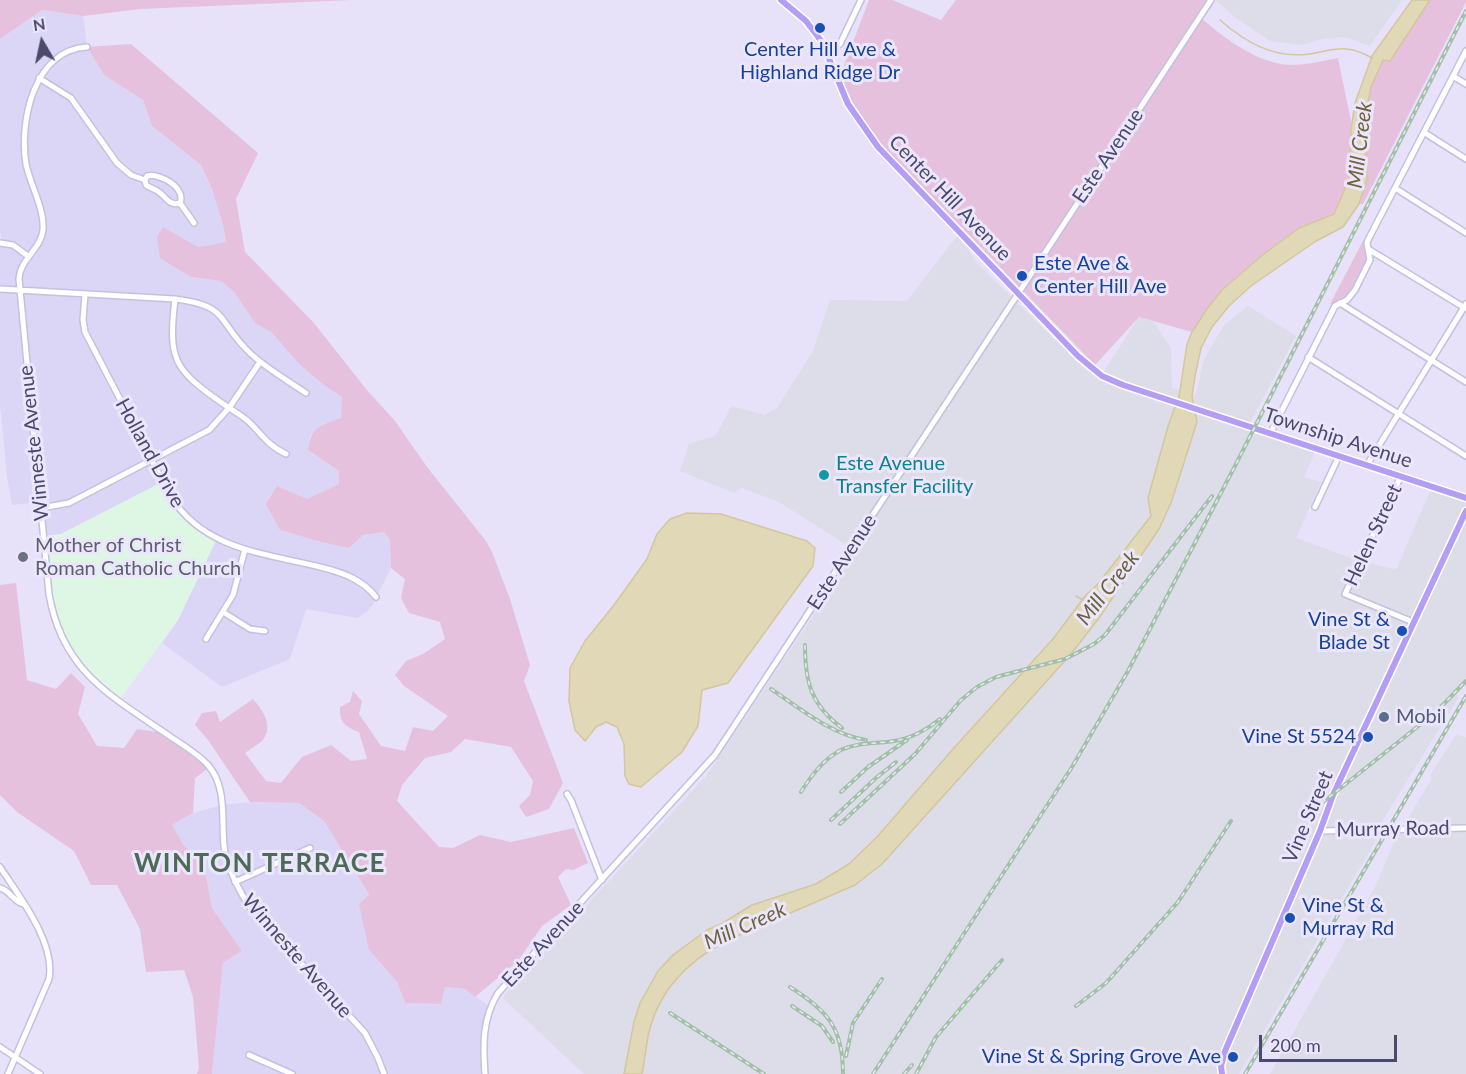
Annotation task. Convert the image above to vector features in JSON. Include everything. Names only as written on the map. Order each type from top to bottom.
[{"type":"main road","name":"Center Hill Avenue","points":[[781,0],[806,21],[827,51],[848,104],[878,147],[1092,369],[1116,382],[1199,411]]},
{"type":"main road","name":"Township Avenue","points":[[1199,411],[1466,498]]},
{"type":"main road","name":"Vine Street","points":[[1222,1074],[1221,1066],[1333,795],[1466,511]]},
{"type":"main road","points":[[1217,1074],[1221,1066]]},
{"type":"street","points":[[827,51],[840,44],[861,0]]},
{"type":"street","name":"Este Avenue","points":[[485,1074],[485,1026],[490,1007],[498,993],[715,755],[1211,0]]},
{"type":"street","name":"Winneste Avenue","points":[[87,47],[77,48],[63,54],[50,64],[39,78],[32,95],[24,145],[27,167],[43,230],[40,240],[20,270],[20,290],[49,594],[54,619],[64,641],[80,666],[97,685],[192,751],[210,767],[220,790],[223,838],[228,866],[235,882],[252,910],[365,1033],[384,1074]]},
{"type":"street","points":[[1270,434],[1335,306],[1349,299],[1355,290],[1370,260],[1367,243],[1466,51]]},
{"type":"street","points":[[1453,76],[1466,84]]},
{"type":"street","points":[[39,78],[71,98],[117,163],[131,175],[145,180]]},
{"type":"street","points":[[1425,133],[1466,159]]},
{"type":"street","points":[[151,175],[168,180],[181,192],[183,196],[180,203],[175,205],[170,202],[146,185],[145,180],[151,175]]},
{"type":"street","points":[[1395,188],[1466,233]]},
{"type":"street","points":[[180,203],[194,223]]},
{"type":"street","points":[[0,243],[13,245],[28,256]]},
{"type":"street","points":[[1367,465],[1465,307],[1368,249]]},
{"type":"street","points":[[0,289],[195,302],[214,309],[224,318],[242,345],[260,362],[306,393]]},
{"type":"street","name":"Holland Drive","points":[[85,294],[83,320],[86,332],[171,497],[190,522],[217,540],[340,572],[360,582],[376,597]]},
{"type":"street","points":[[175,300],[172,341],[178,363],[194,384],[249,422],[273,448],[286,454]]},
{"type":"street","points":[[1340,303],[1466,382]]},
{"type":"street","points":[[1308,357],[1466,456]]},
{"type":"street","points":[[41,508],[69,503],[209,430],[229,408],[260,362]]},
{"type":"street","points":[[1315,507],[1339,456]]},
{"type":"street","name":"Helen Street","points":[[1401,476],[1346,594],[1413,622]]},
{"type":"street","points":[[206,639],[233,595],[245,549]]},
{"type":"street","points":[[223,612],[250,629],[265,631]]},
{"type":"street","points":[[567,794],[602,880]]},
{"type":"street","name":"Murray Road","points":[[1320,831],[1466,828]]},
{"type":"street","points":[[235,882],[310,848]]},
{"type":"street","points":[[0,867],[47,946],[51,966],[49,979],[8,1074]]},
{"type":"street","points":[[0,888],[10,892],[19,903],[24,904]]},
{"type":"street","points":[[0,1047],[40,1074]]},
{"type":"street","points":[[249,1055],[292,1074]]},
{"type":"shaded area","points":[[0,0],[351,0],[140,9],[83,16],[42,10],[0,39]]},
{"type":"shaded area","points":[[869,0],[892,0],[941,20],[956,0],[1211,0],[1200,17],[1254,55],[1279,64],[1291,65],[1338,58],[1351,121],[1350,177],[1334,214],[1299,228],[1260,257],[1222,290],[1192,332],[1139,317],[1095,365],[877,140],[853,103],[840,76]]},
{"type":"shaded area","points":[[1216,0],[1402,0],[1370,46],[1345,37],[1323,39],[1301,45],[1270,41],[1235,17]]},
{"type":"shaded area","points":[[1430,0],[1466,0],[1466,2],[1363,204],[1359,204],[1367,180],[1365,119],[1371,87],[1383,60],[1390,61]]},
{"type":"shaded area","points":[[42,10],[83,16],[87,47],[104,75],[143,100],[152,126],[201,165],[212,189],[226,242],[198,247],[191,277],[221,281],[234,292],[255,323],[271,332],[300,365],[343,397],[341,418],[323,424],[310,436],[308,450],[339,471],[339,484],[307,499],[280,530],[348,547],[363,535],[384,532],[390,540],[391,568],[368,611],[357,618],[306,609],[290,659],[222,687],[162,643],[178,620],[199,529],[163,482],[61,534],[44,536],[40,502],[12,505],[0,403],[0,243],[2,242],[0,231],[0,39]]},
{"type":"shaded area","points":[[131,44],[258,153],[236,199],[245,252],[314,323],[366,389],[395,421],[427,467],[486,541],[510,599],[530,665],[524,681],[563,783],[549,809],[526,817],[519,806],[530,795],[533,781],[511,747],[465,739],[451,752],[425,758],[402,785],[397,801],[439,847],[453,848],[480,835],[511,842],[574,828],[588,863],[573,870],[566,869],[558,877],[571,905],[542,926],[518,961],[475,997],[465,989],[445,987],[441,1004],[405,1003],[397,982],[369,950],[359,904],[369,895],[324,821],[299,803],[250,802],[208,740],[195,725],[202,713],[216,711],[220,722],[253,699],[264,714],[267,731],[261,742],[245,753],[266,781],[281,783],[302,757],[331,745],[351,761],[367,759],[359,732],[347,726],[341,717],[340,707],[350,702],[353,691],[362,701],[359,714],[381,746],[405,751],[413,727],[433,731],[448,716],[404,686],[395,675],[406,661],[423,654],[445,639],[440,622],[409,613],[401,598],[405,579],[391,568],[390,540],[384,532],[363,535],[349,548],[317,541],[280,530],[266,504],[277,486],[307,499],[339,484],[339,471],[308,450],[311,436],[318,428],[341,418],[342,397],[300,365],[271,332],[255,323],[234,292],[221,281],[191,277],[160,258],[157,237],[163,227],[198,247],[226,242],[212,189],[201,165],[152,126],[143,100],[104,75],[87,47]]},
{"type":"shaded area","points":[[1366,235],[1370,254],[1355,290],[1340,303],[1330,304]]},
{"type":"shaded area","points":[[957,236],[975,261],[1082,367],[1099,379],[1139,317],[1154,322],[1171,349],[1172,388],[1196,395],[1204,359],[1224,325],[1248,306],[1296,336],[1246,430],[1315,452],[1304,477],[1321,482],[1296,538],[1354,559],[1396,570],[1431,489],[1466,501],[1466,679],[1455,692],[1459,697],[1381,823],[1379,835],[1239,1074],[584,1074],[503,998],[707,775],[856,551],[779,502],[742,488],[734,493],[680,471],[689,444],[715,436],[732,406],[764,415],[777,408],[813,351],[830,300],[907,301]]},
{"type":"shaded area","points":[[162,482],[176,506],[217,539],[178,620],[119,701],[80,666],[54,618],[44,536],[61,534]]},
{"type":"shaded area","points":[[16,583],[27,680],[56,689],[71,673],[85,687],[78,714],[97,746],[124,748],[137,729],[165,733],[210,767],[195,778],[193,813],[172,825],[183,844],[205,870],[212,908],[242,951],[223,963],[212,1074],[197,1074],[199,1068],[193,997],[184,970],[146,972],[140,929],[117,885],[91,885],[74,851],[17,812],[0,795],[0,585]]},
{"type":"shaded area","points":[[1456,735],[1466,737],[1466,1074],[1270,1074],[1375,887],[1395,840],[1432,778],[1430,775]]},
{"type":"shaded area","points":[[250,802],[299,803],[324,821],[369,896],[369,950],[397,982],[405,1003],[440,1004],[445,987],[465,989],[490,1007],[487,1017],[485,1074],[212,1074],[223,963],[242,951],[212,908],[205,870],[183,844],[172,825],[193,813],[222,805]]},
{"type":"water","name":"Mill Creek","points":[[1412,0],[1430,0],[1390,61],[1383,60],[1371,87],[1365,119],[1367,180],[1359,204],[1343,227],[1316,241],[1251,286],[1229,306],[1212,327],[1201,348],[1195,376],[1192,397],[1197,422],[1171,503],[1159,529],[1099,618],[1071,654],[882,864],[855,885],[726,941],[689,966],[661,1000],[649,1034],[642,1074],[624,1074],[640,1003],[658,971],[673,955],[707,930],[752,905],[816,884],[849,864],[877,837],[1053,639],[1151,516],[1148,498],[1169,423],[1179,397],[1187,344],[1192,332],[1222,290],[1260,257],[1299,228],[1334,214],[1350,177],[1351,129],[1355,103],[1372,56]]},
{"type":"water","points":[[687,513],[721,514],[807,541],[815,548],[813,566],[728,683],[702,690],[698,726],[682,752],[641,787],[629,784],[625,776],[624,744],[617,727],[606,722],[596,727],[585,741],[575,730],[569,701],[570,668],[585,641],[647,559],[657,534],[670,519]]},
{"type":"waterway","points":[[1220,20],[1250,42],[1272,51],[1296,55],[1348,49],[1372,58]]},
{"type":"waterway","name":"Mill Creek","points":[[1076,596],[1083,600]]},
{"type":"railway","points":[[873,1074],[1072,767],[1128,671],[1466,11]]},
{"type":"railway","points":[[840,824],[915,754],[961,700],[977,687],[996,677],[1065,659],[1094,644],[1105,635],[1212,496]]},
{"type":"railway","points":[[805,645],[806,670],[812,692],[823,711],[842,728]]},
{"type":"railway","points":[[1308,814],[1436,712],[1466,681]]},
{"type":"railway","points":[[771,689],[828,726],[866,740]]},
{"type":"railway","points":[[1245,1074],[1466,696]]},
{"type":"railway","points":[[801,792],[817,769],[839,751],[859,745],[906,738],[940,719]]},
{"type":"railway","points":[[841,792],[868,767],[907,740]]},
{"type":"railway","points":[[831,820],[896,762]]},
{"type":"railway","points":[[1076,1006],[1106,983],[1178,902],[1231,821]]},
{"type":"railway","points":[[916,1074],[936,1037],[1002,960]]},
{"type":"railway","points":[[846,1056],[853,1023],[882,979]]},
{"type":"railway","points":[[790,987],[814,1004],[831,1022],[840,1044],[843,1074]]},
{"type":"railway","points":[[792,1006],[822,1026],[833,1042]]},
{"type":"railway","points":[[670,1013],[764,1074]]},
{"type":"railway","points":[[904,1074],[912,1065]]},
{"type":"place","name":"Center Hill Ave & Highland Ridge Dr","points":[[820,28]]},
{"type":"place","name":"Este Ave & Center Hill Ave","points":[[1022,276]]},
{"type":"place","name":"Este Avenue Transfer Facility","points":[[824,475]]},
{"type":"place","name":"Mother of Christ Roman Catholic Church","points":[[23,557]]},
{"type":"place","name":"Vine St & Blade St","points":[[1402,631]]},
{"type":"place","name":"Mobil","points":[[1384,717]]},
{"type":"place","name":"Vine St 5524","points":[[1368,737]]},
{"type":"place","name":"Vine St & Murray Rd","points":[[1290,918]]},
{"type":"place","name":"Vine St & Spring Grove Ave","points":[[1233,1057]]},
{"type":"district","name":"WINTON TERRACE","points":[[260,864]]}]
